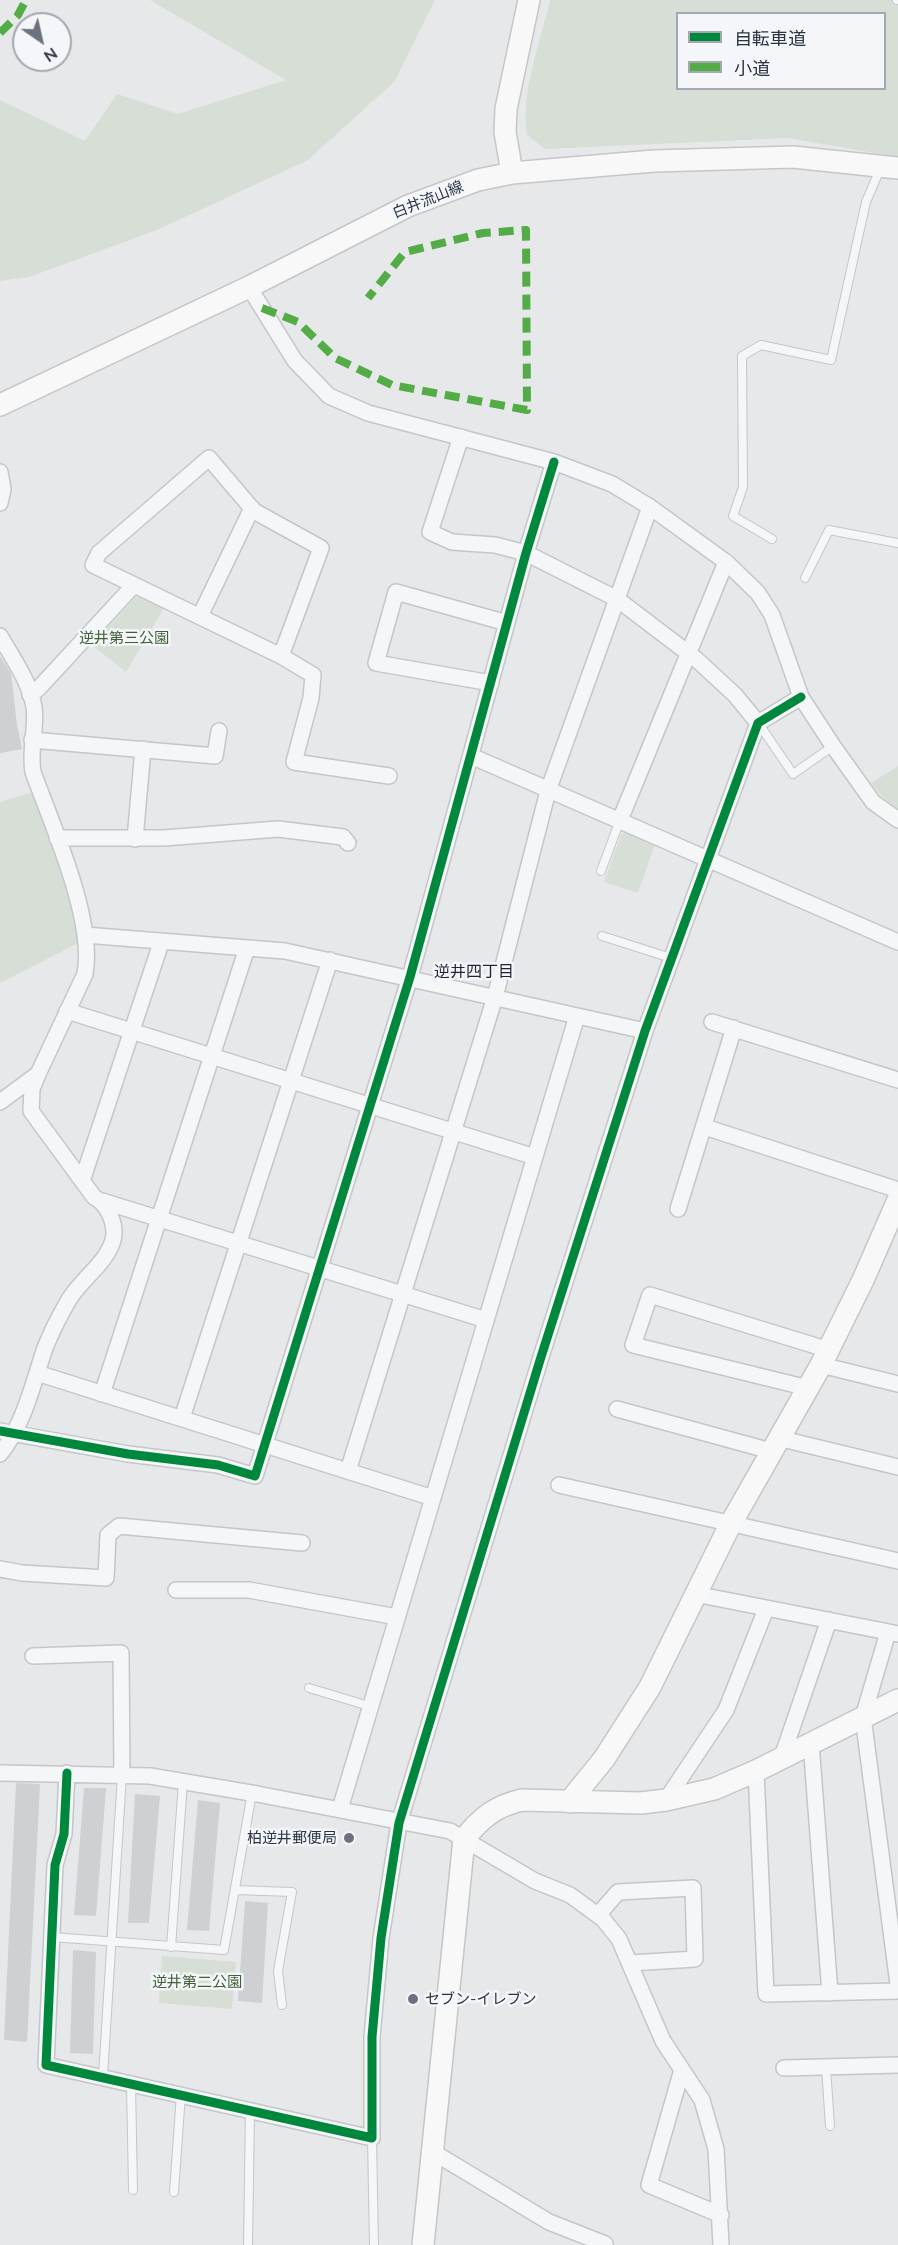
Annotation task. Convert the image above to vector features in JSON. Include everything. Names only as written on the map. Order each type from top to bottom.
[{"type":"street","points":[[512,173],[505,132],[506,109],[529,0]]},
{"type":"street","name":"白井流山線","points":[[0,405],[249,287],[408,206],[478,180],[512,173],[654,161],[793,157],[890,166]]},
{"type":"street","points":[[249,287],[295,361],[329,396],[368,413],[554,462],[612,484],[650,507],[726,562],[758,593],[772,615],[801,697],[833,746],[873,802],[898,820]]},
{"type":"street","points":[[461,437],[430,532],[452,542],[495,545],[526,553],[617,599],[687,652],[735,695],[758,723]]},
{"type":"street","points":[[281,656],[321,548],[262,517],[209,458],[99,553],[93,565],[281,656],[313,675],[311,698],[294,762],[389,776]]},
{"type":"street","points":[[7,1431],[128,1454],[218,1465],[255,1476],[410,977],[526,553],[554,462]]},
{"type":"street","points":[[0,472],[3,489],[0,503]]},
{"type":"street","points":[[348,1471],[495,997],[548,791],[650,507]]},
{"type":"street","points":[[200,616],[252,508]]},
{"type":"street","points":[[620,820],[687,652],[726,562]]},
{"type":"street","points":[[30,695],[135,585]]},
{"type":"street","points":[[490,683],[376,663],[396,592],[507,623]]},
{"type":"street","points":[[1,641],[30,695],[34,709],[33,772],[73,883],[88,957],[85,974],[32,1089],[31,1111],[94,1197],[102,1201],[486,1320]]},
{"type":"street","points":[[67,1773],[64,1834],[55,1865],[46,2065],[372,2138],[372,2037],[381,1938],[399,1823],[541,1357],[645,1031],[671,958],[758,723],[801,697]]},
{"type":"street","points":[[32,740],[215,756],[219,731]]},
{"type":"street","points":[[135,839],[143,749]]},
{"type":"street","points":[[471,756],[898,942]]},
{"type":"street","points":[[57,838],[135,839],[278,829],[343,837],[348,843]]},
{"type":"street","points":[[85,935],[160,943],[285,951],[645,1031]]},
{"type":"street","points":[[82,1181],[160,943]]},
{"type":"street","points":[[102,1394],[247,948]]},
{"type":"street","points":[[182,1418],[330,960]]},
{"type":"street","points":[[67,1011],[535,1157]]},
{"type":"street","points":[[340,1809],[577,1016]]},
{"type":"street","points":[[712,1022],[898,1080]]},
{"type":"street","points":[[678,1209],[734,1028]]},
{"type":"street","points":[[0,1102],[38,1074]]},
{"type":"street","points":[[705,1127],[898,1190]]},
{"type":"street","points":[[569,1802],[604,1759],[650,1687],[730,1525],[825,1358],[898,1200]]},
{"type":"street","points":[[0,1454],[7,1431],[37,1373],[46,1346],[76,1288],[108,1252],[114,1228],[102,1201]]},
{"type":"street","points":[[808,1388],[633,1345],[650,1295],[898,1384]]},
{"type":"street","points":[[37,1373],[433,1498]]},
{"type":"street","points":[[617,1409],[775,1444],[898,1467]]},
{"type":"street","points":[[559,1485],[898,1561]]},
{"type":"street","points":[[0,1569],[22,1573],[106,1578],[108,1535],[119,1526],[302,1543]]},
{"type":"street","points":[[176,1590],[249,1590],[397,1617]]},
{"type":"street","points":[[695,1594],[893,1633],[863,1718],[898,1984]]},
{"type":"street","points":[[666,1800],[726,1710],[766,1608]]},
{"type":"street","points":[[782,1757],[829,1620]]},
{"type":"street","points":[[33,1656],[121,1653],[122,1775]]},
{"type":"street","points":[[423,2245],[464,1839],[483,1816],[505,1804],[522,1800],[641,1803],[714,1789],[756,1771],[898,1700]]},
{"type":"street","points":[[811,1743],[830,1993]]},
{"type":"street","points":[[756,1771],[766,1994],[898,1991]]},
{"type":"street","points":[[0,1773],[122,1775],[183,1782],[450,1831],[535,1881],[570,1895],[598,1915],[619,1939],[663,2041],[681,2073],[702,2100],[716,2149],[721,2245]]},
{"type":"street","points":[[598,1915],[618,1892],[693,1888],[695,1959],[630,1963]]},
{"type":"street","points":[[784,2068],[898,2065]]},
{"type":"street","points":[[681,2073],[649,2186],[721,2215]]},
{"type":"street","points":[[433,2152],[549,2222],[604,2244]]},
{"type":"lane","points":[[772,539],[733,516],[743,487],[742,356],[760,345],[831,360],[866,202],[890,166]]},
{"type":"lane","points":[[804,578],[829,530],[898,543]]},
{"type":"lane","points":[[758,723],[793,774],[833,746]]},
{"type":"lane","points":[[601,872],[620,820]]},
{"type":"lane","points":[[602,936],[671,958]]},
{"type":"lane","points":[[309,1688],[369,1706]]},
{"type":"lane","points":[[103,2076],[122,1775]]},
{"type":"lane","points":[[171,1947],[183,1782]]},
{"type":"lane","points":[[52,1937],[224,1950],[252,1793]]},
{"type":"lane","points":[[235,1890],[291,1892],[279,1971],[282,2005]]},
{"type":"lane","points":[[826,2067],[830,2126]]},
{"type":"lane","points":[[131,2083],[133,2190]]},
{"type":"lane","points":[[174,2192],[181,2094]]},
{"type":"lane","points":[[248,2245],[250,2110]]},
{"type":"lane","points":[[372,2138],[374,2245]]},
{"type":"green space","points":[[150,0],[435,0],[395,81],[308,160],[157,230],[29,277],[0,281],[0,100],[85,141],[117,94],[178,114],[286,80]]},
{"type":"green space","points":[[550,0],[898,0],[898,157],[787,138],[545,149],[527,135],[526,103],[532,68]]},
{"type":"green space","name":"逆井第三公園","points":[[144,595],[165,606],[126,672],[92,645],[135,598]]},
{"type":"green space","points":[[898,766],[898,810],[871,783]]},
{"type":"green space","points":[[33,792],[70,887],[82,941],[0,983],[0,802]]},
{"type":"green space","points":[[627,832],[655,844],[638,893],[604,882],[621,835]]},
{"type":"green space","name":"逆井第二公園","points":[[162,1956],[236,1962],[232,2009],[159,2003]]},
{"type":"building","points":[[0,656],[11,673],[22,749],[0,753]]},
{"type":"building","points":[[16,1783],[40,1784],[27,2042],[4,2040]]},
{"type":"building","points":[[84,1788],[106,1788],[96,1916],[74,1915]]},
{"type":"building","points":[[135,1794],[160,1796],[149,1923],[128,1923]]},
{"type":"building","points":[[198,1800],[220,1803],[209,1931],[187,1930]]},
{"type":"building","points":[[245,1901],[268,1903],[262,2003],[238,2001]]},
{"type":"building","points":[[73,1950],[96,1952],[93,2054],[70,2053]]},
{"type":"marked path","points":[[0,33],[18,15],[26,0]]},
{"type":"marked path","points":[[262,308],[298,322],[335,358],[392,385],[527,410],[526,230],[483,233],[405,252],[368,298]]},
{"type":"cycle path","points":[[0,1431],[128,1454],[218,1465],[255,1476],[410,977],[526,553],[554,462]]},
{"type":"cycle path","points":[[67,1773],[64,1834],[55,1865],[46,2065],[372,2138],[372,2037],[381,1938],[399,1823],[541,1357],[645,1031],[758,723],[801,697]]},
{"type":"place","name":"柏逆井郵便局","points":[[349,1838]]},
{"type":"place","name":"セブン-イレブン","points":[[413,1999]]},
{"type":"district","name":"逆井四丁目","points":[[474,972]]}]
